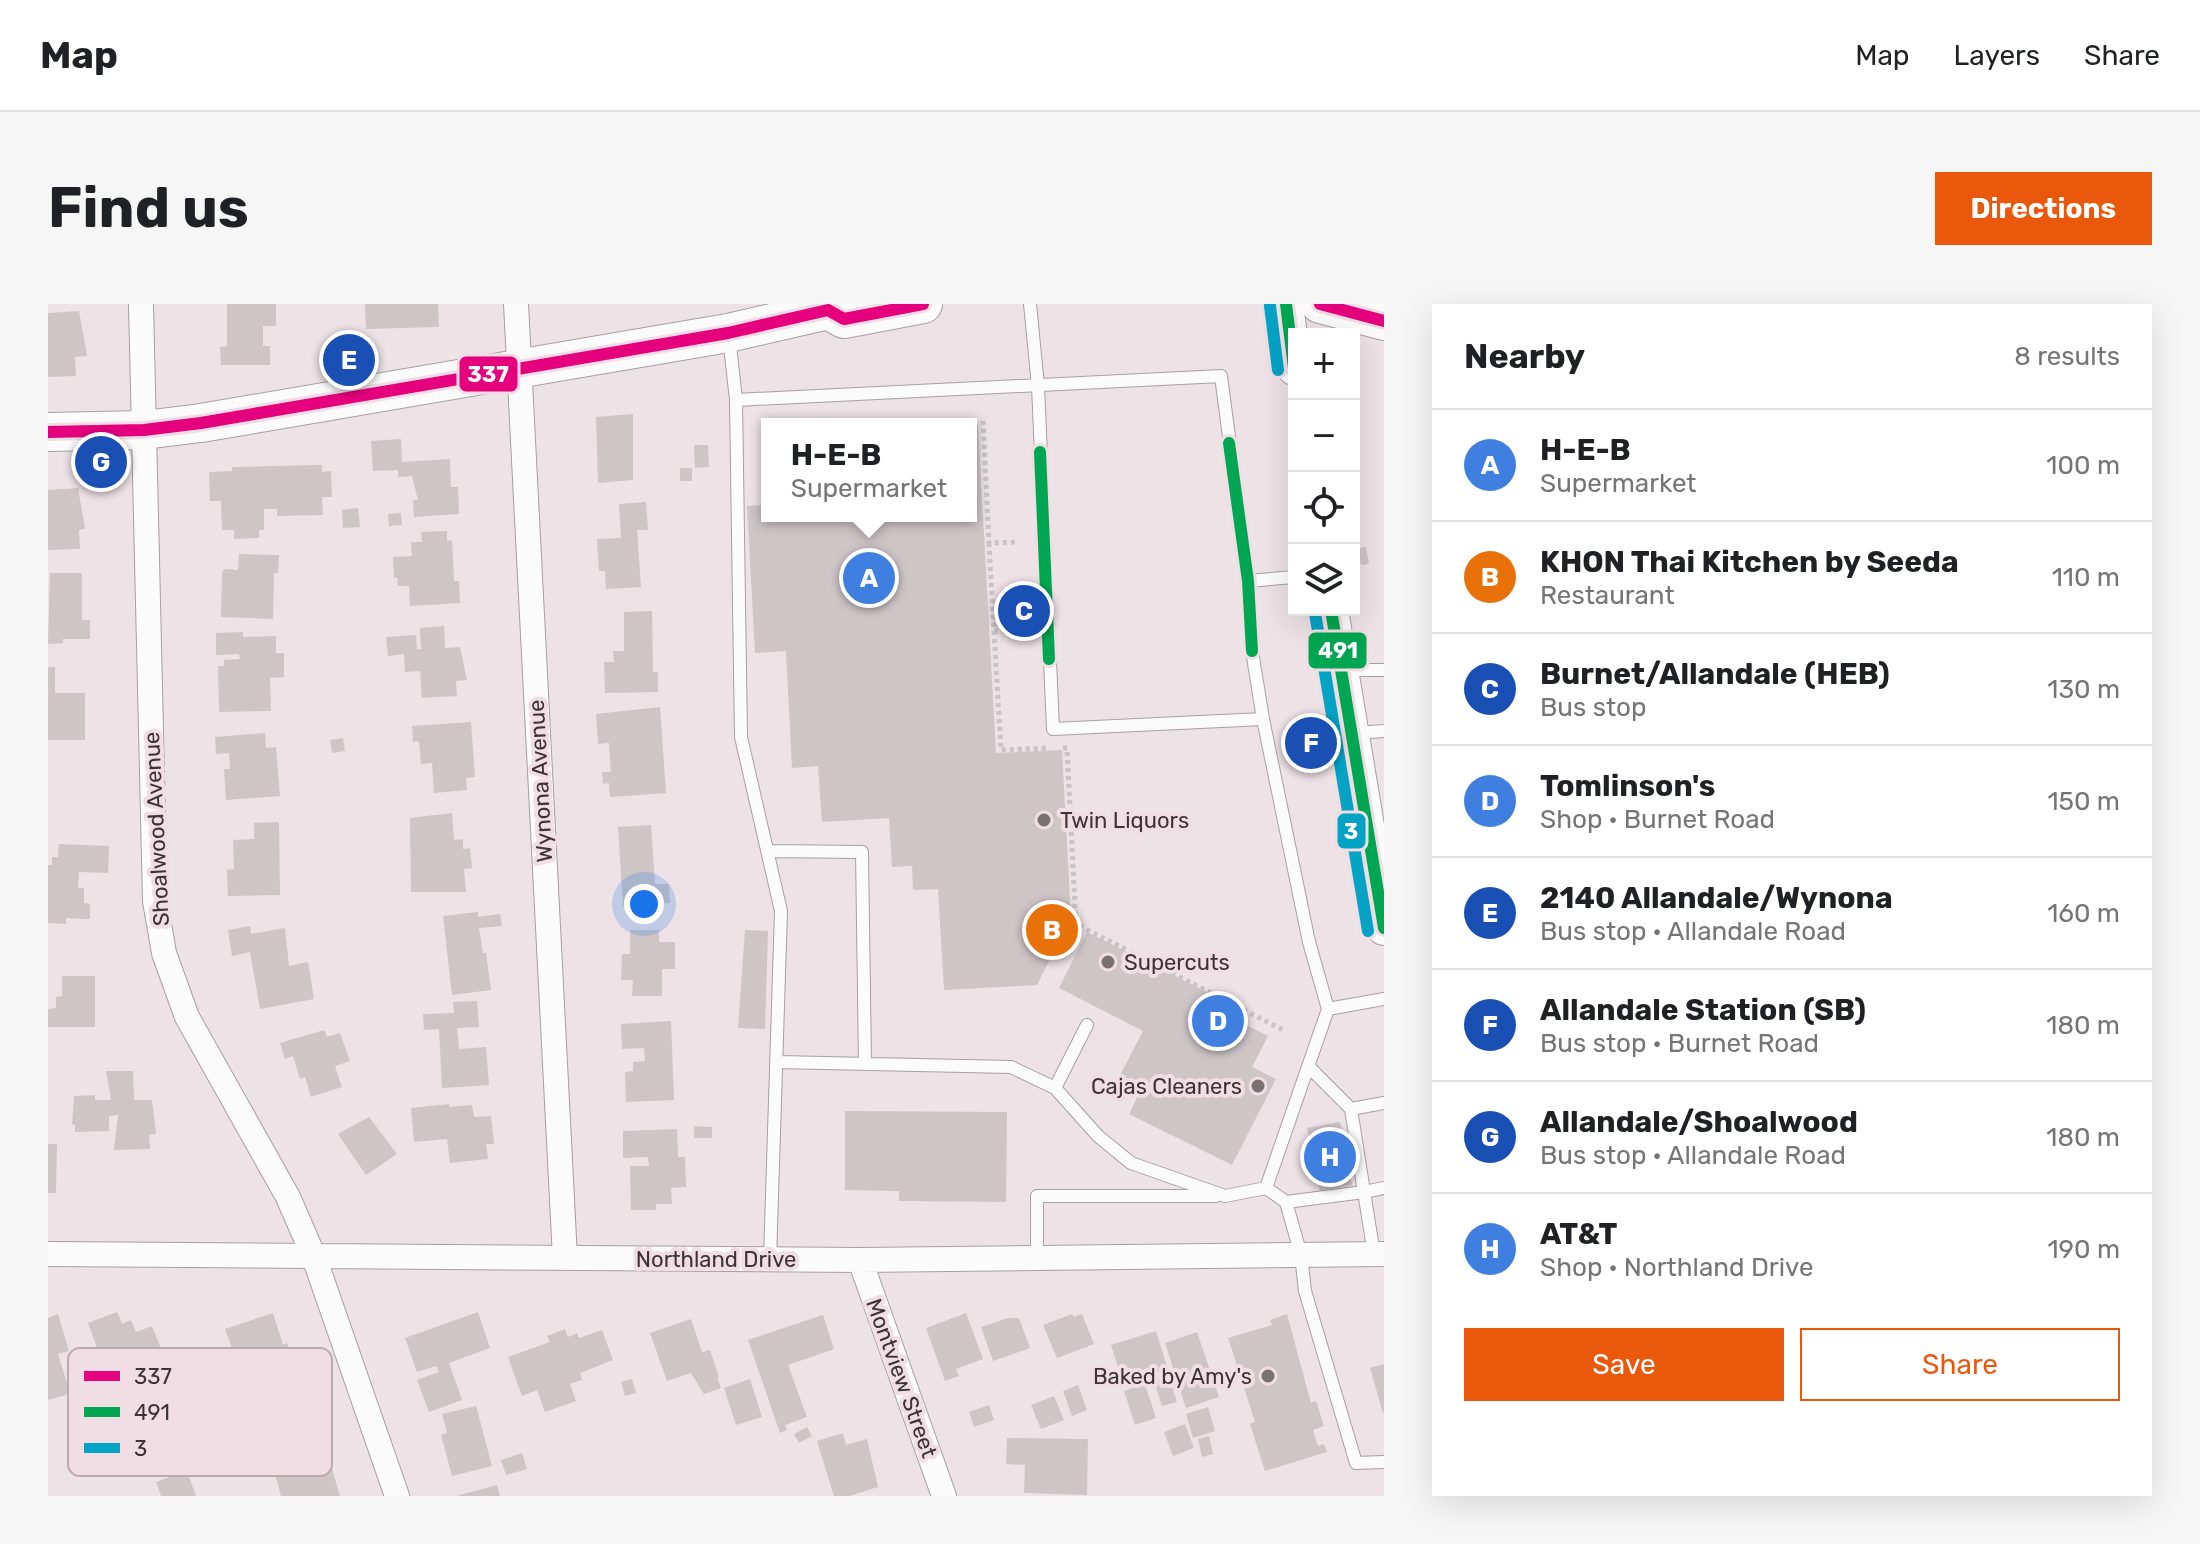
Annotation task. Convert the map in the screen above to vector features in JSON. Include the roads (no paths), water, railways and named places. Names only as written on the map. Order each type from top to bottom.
[{"type":"main road","points":[[48,432],[144,430],[728,333],[830,307],[844,319],[923,304]]},
{"type":"main road","points":[[1286,304],[1289,328]]},
{"type":"main road","points":[[1320,304],[1384,321]]},
{"type":"main road","points":[[1332,616],[1383,918]]},
{"type":"street","name":"Shoalwood Avenue","points":[[141,304],[155,901],[164,953],[187,1017],[288,1197],[314,1257],[397,1496]]},
{"type":"street","name":"Wynona Avenue","points":[[516,304],[565,1258]]},
{"type":"street","name":"Northland Drive","points":[[48,1254],[860,1260],[1379,1254]]},
{"type":"street","name":"Montview Street","points":[[860,1260],[944,1496]]},
{"type":"lane","points":[[1030,304],[1038,386],[1053,729],[1106,724],[1263,719]]},
{"type":"lane","points":[[728,333],[736,400],[741,737],[781,911],[770,1259]]},
{"type":"lane","points":[[736,400],[1221,376],[1248,581],[1252,651],[1263,719],[1309,942],[1328,1009],[1266,1188]]},
{"type":"lane","points":[[1248,581],[1288,578]]},
{"type":"lane","points":[[1340,670],[1384,670]]},
{"type":"lane","points":[[1350,733],[1384,731]]},
{"type":"lane","points":[[768,851],[862,852],[865,1064]]},
{"type":"lane","points":[[1328,1009],[1384,999]]},
{"type":"lane","points":[[1055,1088],[1087,1025]]},
{"type":"lane","points":[[777,1062],[1011,1067],[1055,1088],[1098,1136],[1131,1163],[1225,1196]]},
{"type":"lane","points":[[1309,1067],[1351,1109],[1364,1192],[1379,1254]]},
{"type":"lane","points":[[1351,1109],[1384,1103]]},
{"type":"lane","points":[[1037,1258],[1037,1196],[1225,1196],[1266,1188],[1286,1202],[1301,1255],[1305,1291],[1356,1463],[1384,1462]]},
{"type":"lane","points":[[1286,1202],[1384,1188]]},
{"type":"place","name":"2140 Allandale/Wynona","points":[[349,360]]},
{"type":"place","name":"Allandale/Shoalwood","points":[[101,462]]},
{"type":"place","name":"H-E-B","points":[[869,578]]},
{"type":"place","name":"Burnet/Allandale (HEB)","points":[[1024,611]]},
{"type":"place","name":"Allandale Station (SB)","points":[[1311,743]]},
{"type":"place","name":"Twin Liquors","points":[[1044,820]]},
{"type":"place","name":"KHON Thai Kitchen by Seeda","points":[[1052,930]]},
{"type":"place","name":"Supercuts","points":[[1108,962]]},
{"type":"place","name":"Tomlinson's","points":[[1218,1021]]},
{"type":"place","name":"Cajas Cleaners","points":[[1258,1086]]},
{"type":"place","name":"AT&T","points":[[1330,1157]]},
{"type":"place","name":"Baked by Amy's","points":[[1268,1376]]}]
